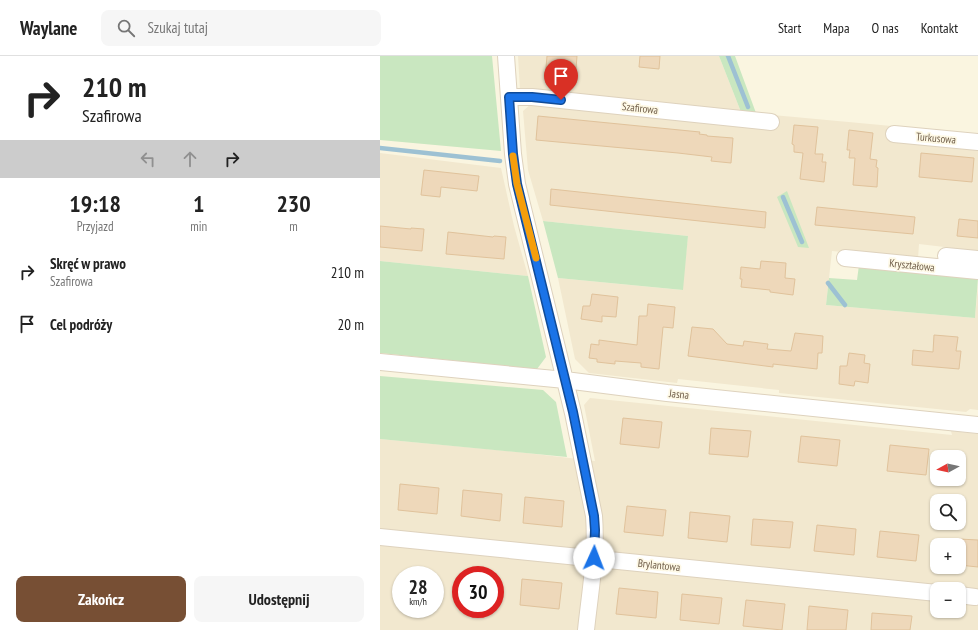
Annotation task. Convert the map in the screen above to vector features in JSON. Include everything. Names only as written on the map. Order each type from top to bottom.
[{"type":"street","points":[[506,56],[513,154],[517,184],[573,412],[594,516],[594,558],[586,630]]},
{"type":"street","name":"Szafirowa","points":[[509,97],[532,97],[771,122]]},
{"type":"street","name":"Turkusowa","points":[[894,134],[978,142]]},
{"type":"street","points":[[946,256],[978,259]]},
{"type":"street","name":"Kryształowa","points":[[845,258],[978,271]]},
{"type":"street","name":"Jasna","points":[[380,362],[565,380],[667,393],[978,425]]},
{"type":"street","name":"Brylantowa","points":[[380,537],[930,592]]},
{"type":"shaded area","points":[[518,56],[719,56],[741,112],[978,134],[978,251],[919,244],[918,259],[832,251],[826,305],[975,318],[978,286],[978,410],[970,409],[966,412],[779,393],[779,390],[678,379],[677,383],[589,373],[575,359],[558,278],[682,290],[688,236],[543,221],[528,170],[523,111],[531,104],[520,90]]},
{"type":"shaded area","points":[[380,153],[501,168],[514,226],[528,276],[380,261]]},
{"type":"shaded area","points":[[590,398],[952,435],[951,431],[978,434],[978,630],[380,630],[380,439],[595,461],[584,405]]},
{"type":"green space","points":[[380,56],[492,56],[501,151],[380,140]]},
{"type":"green space","points":[[719,56],[735,56],[756,113],[741,112]]},
{"type":"green space","points":[[787,191],[809,248],[798,247],[777,197]]},
{"type":"green space","points":[[543,221],[688,236],[683,290],[558,278]]},
{"type":"green space","points":[[380,261],[528,276],[546,357],[537,369],[380,353]]},
{"type":"green space","points":[[859,265],[978,278],[975,318],[826,305],[829,278],[857,280]]},
{"type":"green space","points":[[380,376],[543,390],[556,402],[567,457],[380,439]]},
{"type":"building","points":[[547,56],[577,56],[575,82],[545,79]]},
{"type":"building","points":[[640,56],[660,56],[659,69],[639,67]]},
{"type":"building","points":[[538,116],[700,132],[699,134],[707,136],[733,138],[731,163],[711,161],[712,157],[536,140]]},
{"type":"building","points":[[794,125],[818,127],[815,154],[823,154],[822,162],[826,162],[824,182],[800,179],[803,153],[794,152],[794,145],[792,144]]},
{"type":"building","points":[[849,130],[873,133],[870,159],[877,160],[877,187],[853,185],[855,158],[849,158],[850,150],[847,150]]},
{"type":"building","points":[[921,153],[974,158],[972,182],[919,177]]},
{"type":"building","points":[[424,170],[479,176],[477,191],[441,187],[440,197],[421,195]]},
{"type":"building","points":[[551,189],[766,212],[765,228],[550,205]]},
{"type":"building","points":[[817,207],[915,217],[913,234],[815,225]]},
{"type":"building","points":[[959,219],[978,221],[978,238],[957,236]]},
{"type":"building","points":[[380,226],[424,229],[422,251],[380,247]]},
{"type":"building","points":[[448,232],[506,237],[504,259],[446,254]]},
{"type":"building","points":[[761,261],[786,263],[785,278],[795,279],[793,295],[770,292],[770,290],[741,287],[741,267],[760,269]]},
{"type":"building","points":[[592,294],[618,297],[616,317],[602,316],[602,322],[581,319],[583,306],[590,306]]},
{"type":"building","points":[[648,304],[675,307],[673,328],[663,327],[659,369],[641,367],[641,363],[615,361],[615,364],[597,362],[597,359],[589,358],[591,344],[599,345],[599,340],[637,345],[639,316],[647,316]]},
{"type":"building","points":[[692,327],[713,329],[727,344],[743,346],[744,341],[768,344],[767,349],[791,351],[795,333],[823,336],[822,353],[818,353],[817,369],[773,364],[773,367],[688,356]]},
{"type":"building","points":[[934,335],[958,337],[956,351],[961,351],[959,369],[912,365],[913,350],[933,352]]},
{"type":"building","points":[[849,353],[865,355],[864,363],[870,364],[868,383],[855,381],[854,386],[839,384],[840,366],[847,366]]},
{"type":"building","points":[[623,418],[662,422],[659,448],[620,444]]},
{"type":"building","points":[[711,428],[751,431],[748,457],[709,454]]},
{"type":"building","points":[[801,436],[840,440],[837,466],[798,462]]},
{"type":"building","points":[[890,445],[929,449],[926,475],[887,471]]},
{"type":"building","points":[[400,484],[439,488],[437,514],[398,510]]},
{"type":"building","points":[[463,490],[502,494],[500,521],[461,516]]},
{"type":"building","points":[[525,497],[564,501],[562,527],[523,523]]},
{"type":"building","points":[[627,506],[666,510],[663,536],[624,532]]},
{"type":"building","points":[[690,512],[730,516],[727,542],[688,538]]},
{"type":"building","points":[[753,519],[793,522],[790,548],[751,545]]},
{"type":"building","points":[[817,525],[856,529],[854,555],[814,551]]},
{"type":"building","points":[[880,531],[919,535],[916,561],[877,557]]},
{"type":"building","points":[[966,539],[978,540],[978,567],[966,566]]},
{"type":"building","points":[[522,579],[562,583],[559,609],[520,605]]},
{"type":"building","points":[[619,588],[658,592],[656,618],[616,614]]},
{"type":"building","points":[[682,594],[722,598],[719,624],[680,620]]},
{"type":"building","points":[[746,600],[785,604],[782,630],[743,626]]},
{"type":"building","points":[[809,606],[848,610],[846,630],[807,630]]},
{"type":"building","points":[[872,613],[912,616],[910,630],[871,630]]},
{"type":"waterway","points":[[728,56],[748,107]]},
{"type":"waterway","points":[[380,148],[500,161]]},
{"type":"waterway","points":[[783,197],[802,242]]},
{"type":"waterway","points":[[828,283],[845,305]]},
{"type":"slow traffic","points":[[513,156],[517,184],[536,258]]},
{"type":"route","points":[[561,100],[516,96],[509,97],[513,154],[517,184],[573,412],[594,516],[594,558]]}]
